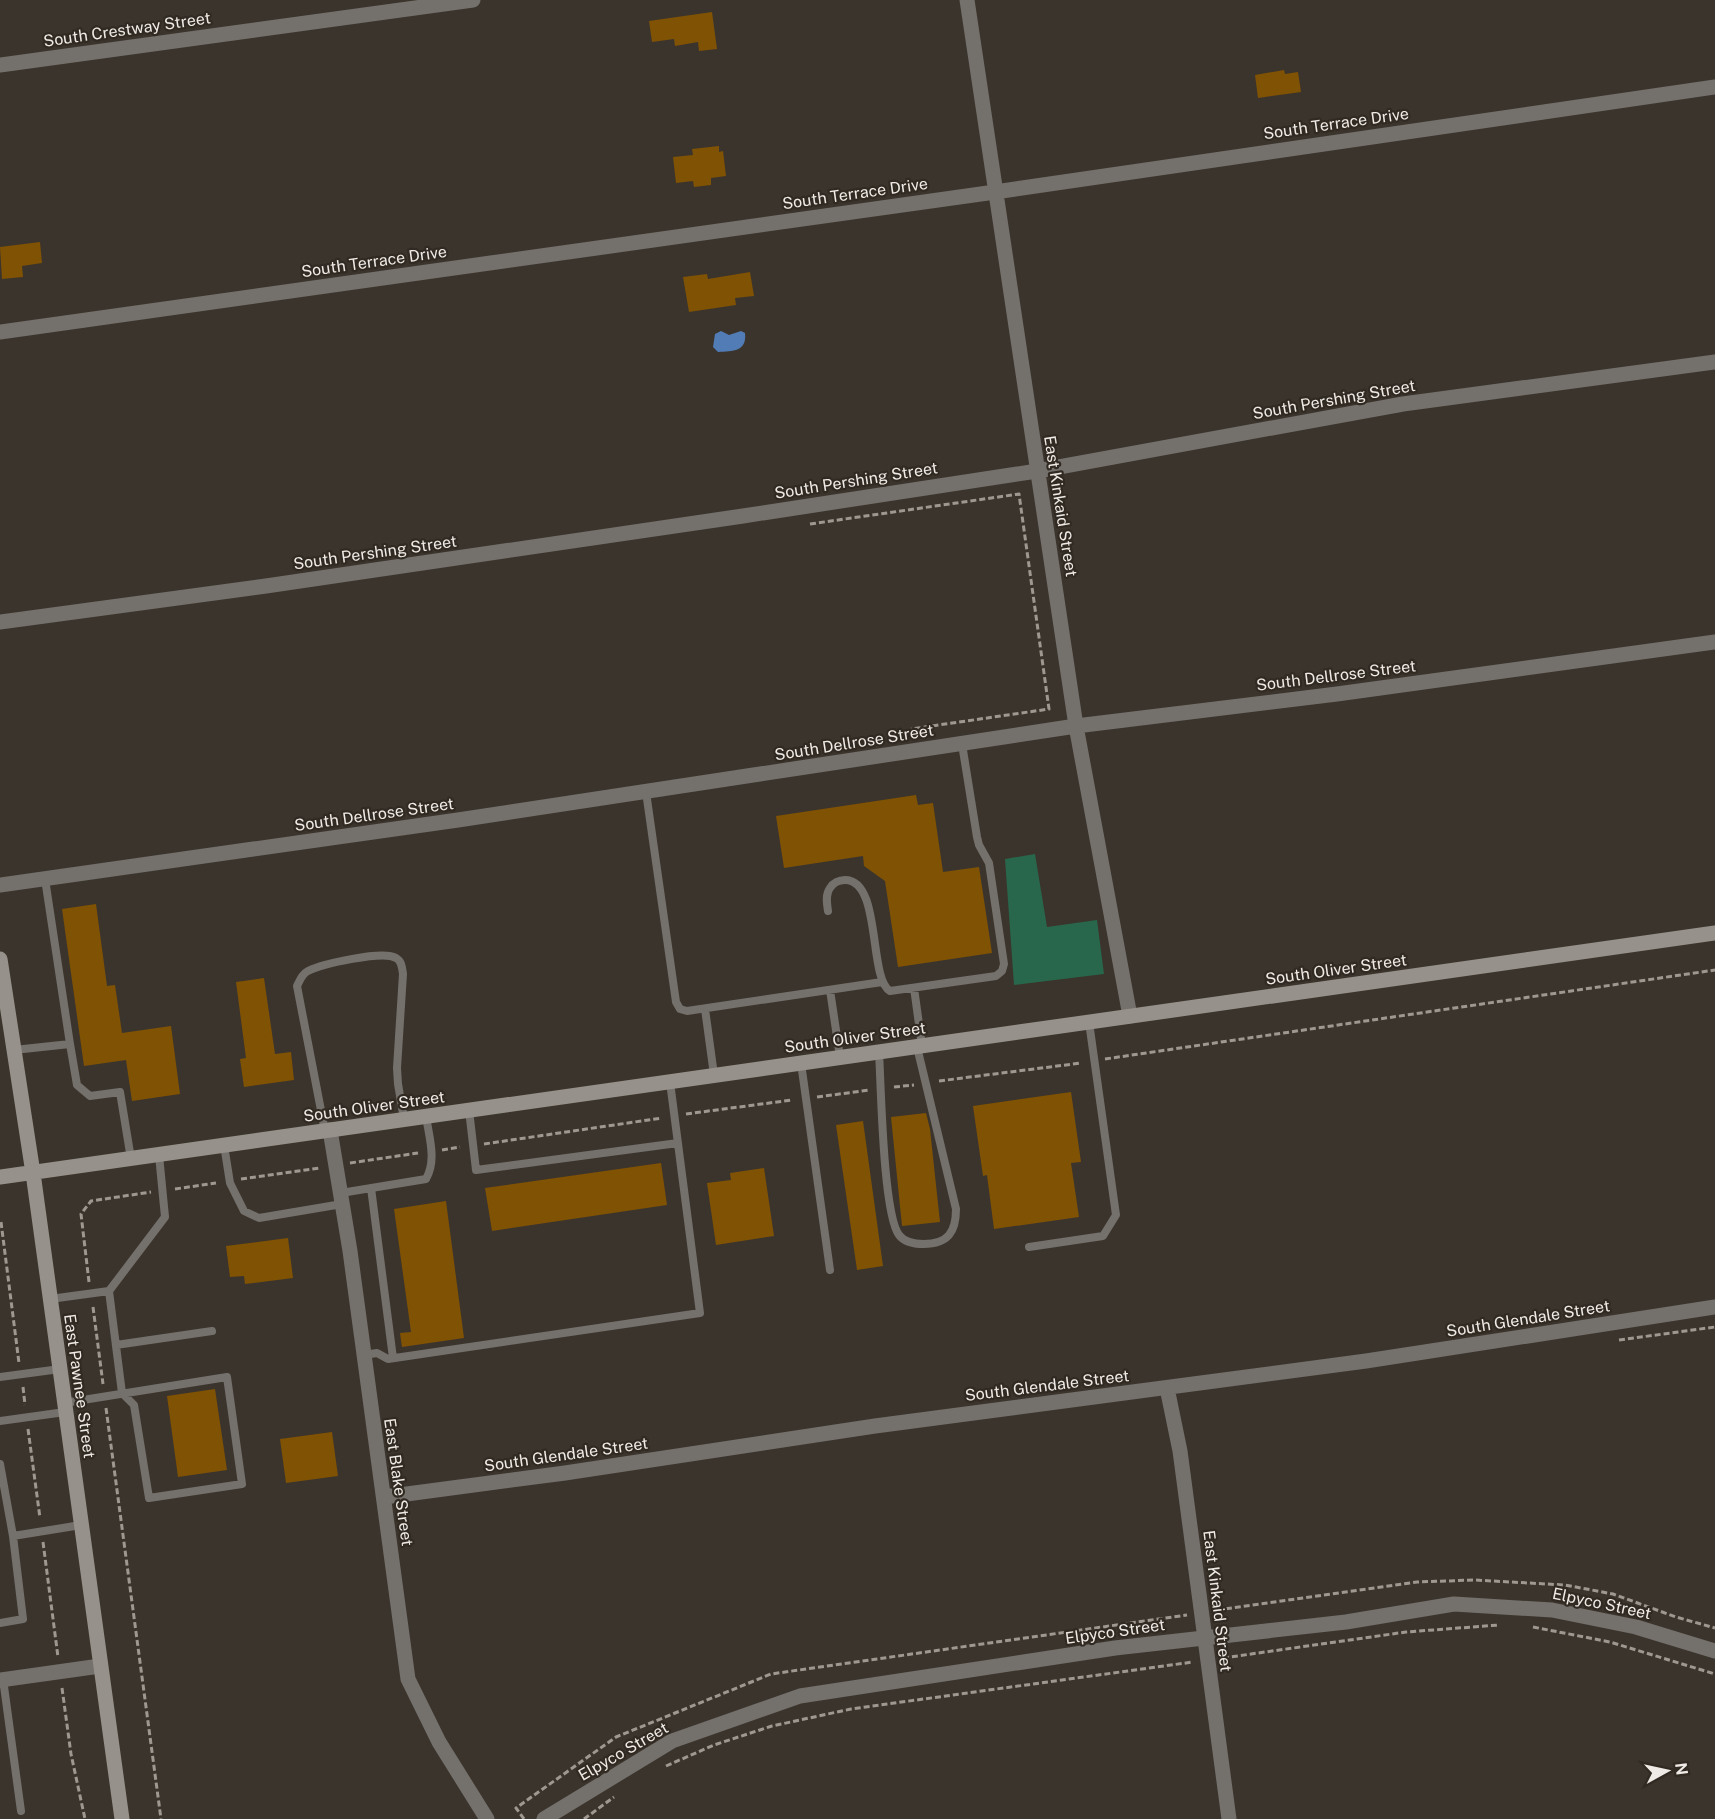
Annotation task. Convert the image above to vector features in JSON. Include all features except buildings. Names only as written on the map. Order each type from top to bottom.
[{"type":"main road","name":"South Oliver Street","points":[[0,1177],[1715,933]]},
{"type":"main road","name":"East Pawnee Street","points":[[0,959],[33,1173],[122,1819]]},
{"type":"street","name":"South Crestway Street","points":[[0,65],[473,0]]},
{"type":"street","name":"East Kinkaid Street","points":[[967,0],[1076,726],[1130,1016]]},
{"type":"street","name":"South Terrace Drive","points":[[0,332],[995,192],[1715,87]]},
{"type":"street","name":"South Pershing Street","points":[[0,622],[278,584],[1037,471],[1403,404],[1715,362]]},
{"type":"street","name":"South Dellrose Street","points":[[0,885],[646,792],[1076,726],[1337,694],[1715,642]]},
{"type":"street","name":"East Blake Street","points":[[328,1130],[342,1198],[408,1679],[439,1742],[487,1819]]},
{"type":"street","name":"South Glendale Street","points":[[384,1497],[875,1426],[1366,1361],[1715,1307]]},
{"type":"street","name":"East Kinkaid Street","points":[[1167,1388],[1180,1451],[1229,1819]]},
{"type":"street","name":"Elpyco Street","points":[[544,1819],[672,1741],[800,1696],[1116,1648],[1346,1622],[1454,1604],[1552,1610],[1636,1627],[1715,1651]]},
{"type":"street","points":[[1,1679],[100,1666]]},
{"type":"lane","points":[[828,911],[827,894],[840,880],[853,881],[862,889],[875,937],[882,982],[890,991],[1000,974],[1004,968],[989,863],[976,837],[963,744]]},
{"type":"lane","points":[[646,792],[676,1002],[683,1011],[882,982]]},
{"type":"lane","points":[[45,879],[77,1085],[90,1096],[120,1092],[131,1159]]},
{"type":"lane","points":[[328,1130],[297,986],[309,970],[375,956],[397,958],[401,963],[403,974],[398,1084],[404,1119]]},
{"type":"lane","points":[[879,1052],[892,1222],[899,1235],[907,1242],[917,1244],[937,1242],[947,1238],[953,1229],[956,1209],[920,1046],[914,988]]},
{"type":"lane","points":[[830,990],[840,1057]]},
{"type":"lane","points":[[705,1009],[714,1075]]},
{"type":"lane","points":[[1029,1247],[1103,1236],[1116,1215],[1089,1022]]},
{"type":"lane","points":[[14,1050],[70,1044]]},
{"type":"lane","points":[[801,1063],[830,1270]]},
{"type":"lane","points":[[364,1354],[377,1353],[388,1359],[700,1313],[670,1082]]},
{"type":"lane","points":[[469,1110],[476,1170],[678,1143]]},
{"type":"lane","points":[[224,1145],[230,1183],[244,1211],[259,1218],[342,1198],[371,1188],[426,1179],[432,1169],[432,1155],[426,1116]]},
{"type":"lane","points":[[0,1421],[122,1393],[227,1377],[242,1484],[149,1498],[134,1405],[122,1393],[109,1291],[165,1217],[159,1155]]},
{"type":"lane","points":[[371,1188],[393,1358]]},
{"type":"lane","points":[[50,1299],[109,1291]]},
{"type":"lane","points":[[116,1345],[212,1331]]},
{"type":"lane","points":[[0,1377],[60,1369]]},
{"type":"lane","points":[[0,1464],[13,1536],[23,1619],[0,1623]]},
{"type":"lane","points":[[13,1536],[81,1525]]},
{"type":"lane","points":[[1,1679],[21,1811]]},
{"type":"path","points":[[806,525],[1019,495],[1049,709],[911,729]]},
{"type":"path","points":[[660,1768],[772,1726],[852,1709],[1406,1632],[1505,1624]]},
{"type":"path","points":[[1528,1626],[1610,1642],[1715,1674]]},
{"type":"path","points":[[584,1819],[621,1793]]},
{"type":"path","points":[[516,1808],[524,1819]]},
{"type":"green space","points":[[1035,854],[1047,927],[1097,920],[1104,974],[1014,985],[1005,859]]},
{"type":"water","points":[[721,331],[729,335],[741,331],[745,333],[744,344],[738,349],[718,352],[713,347],[715,334]]}]
